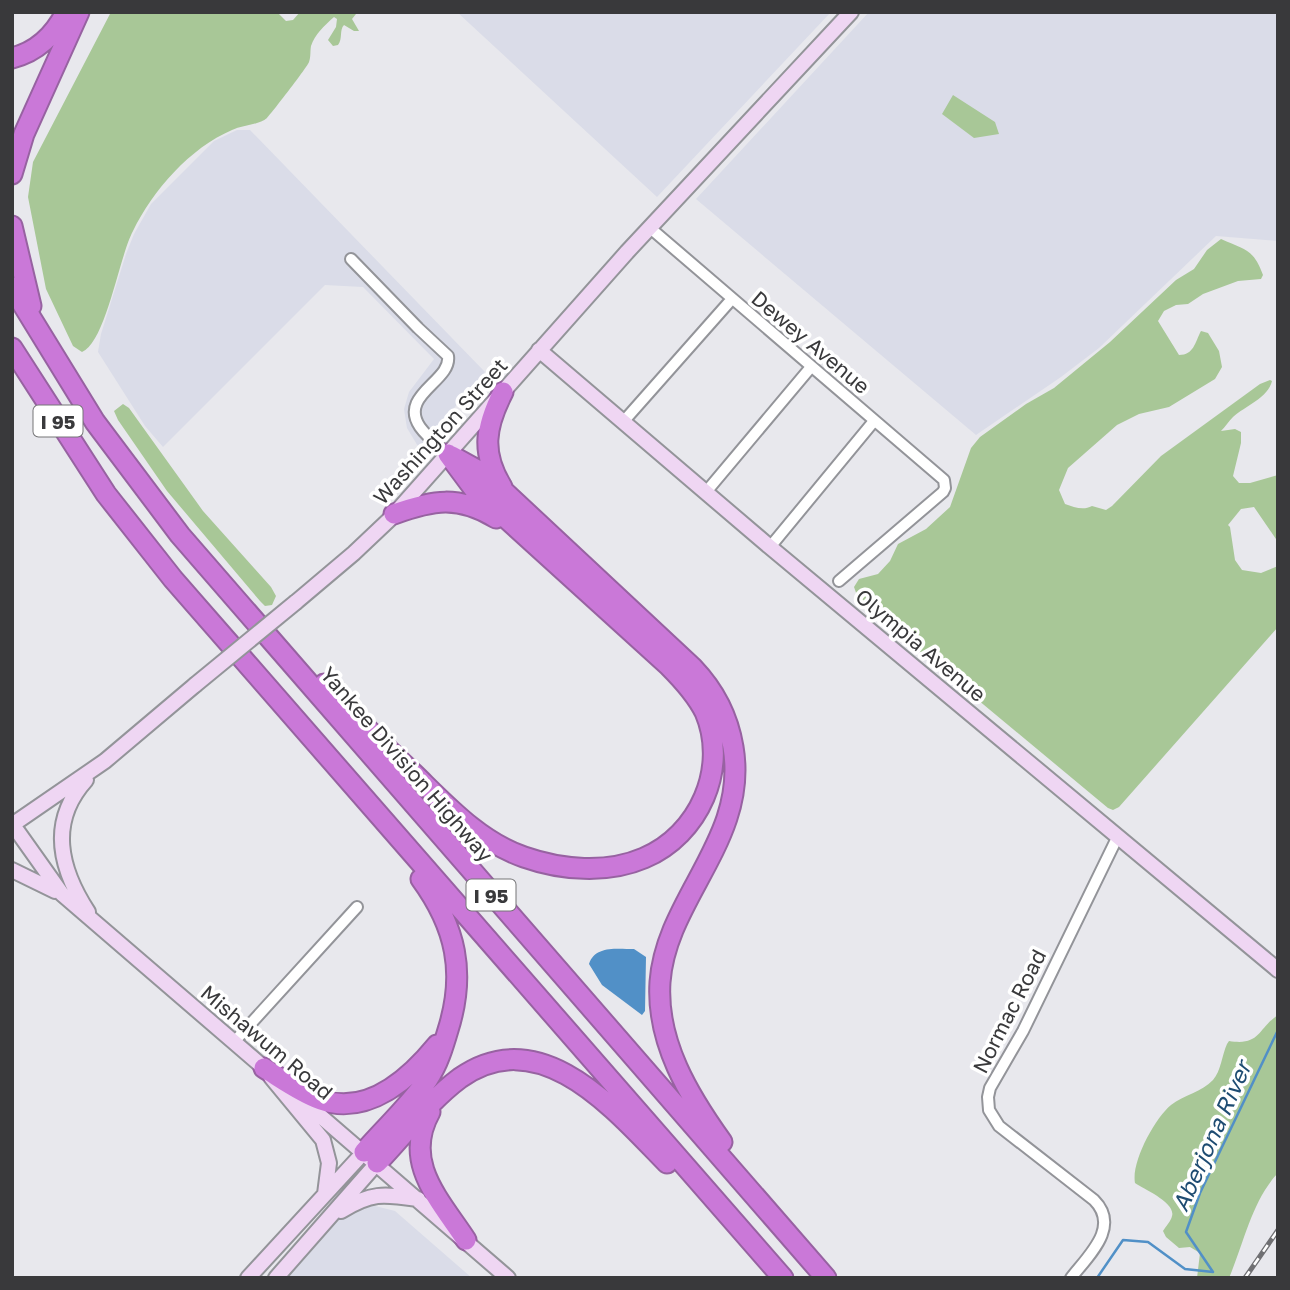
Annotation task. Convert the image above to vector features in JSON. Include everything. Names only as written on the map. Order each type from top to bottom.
[{"type":"highway","points":[[12,58],[30,51],[50,37],[66,12]]},
{"type":"highway","points":[[12,174],[20,145],[79,12]]},
{"type":"highway","points":[[12,226],[37,331]]},
{"type":"highway","name":"Yankee Division Highway","points":[[12,287],[75,392],[122,460],[203,563],[827,1278]]},
{"type":"highway","name":"I 95","points":[[12,348],[106,494],[188,597],[782,1278]]},
{"type":"highway","points":[[12,373],[106,494]]},
{"type":"highway","points":[[503,392],[491,419],[487,439],[492,467],[509,496]]},
{"type":"highway","points":[[448,454],[484,474],[693,668],[710,688],[725,718],[734,755],[734,794],[717,844],[668,945],[660,983],[662,1020],[688,1091],[781,1226]]},
{"type":"highway","points":[[203,563],[289,646],[366,729],[485,837],[524,857],[562,867],[606,867],[645,858],[668,845],[684,829],[701,805],[710,782],[713,764],[708,720],[694,694],[681,678],[470,485],[448,454]]},
{"type":"highway","points":[[394,514],[433,502],[456,502],[491,515],[530,540]]},
{"type":"highway","points":[[350,782],[430,891],[454,944],[458,974],[457,999],[438,1061],[371,1157]]},
{"type":"highway","points":[[264,1068],[321,1100],[357,1102],[378,1095],[407,1077],[423,1062],[448,1030]]},
{"type":"highway","points":[[371,1157],[461,1077],[495,1062],[529,1061],[549,1066],[570,1075],[589,1088],[782,1278]]},
{"type":"highway","points":[[437,1099],[422,1129],[420,1160],[426,1178],[466,1240]]},
{"type":"main road","name":"Washington Street","points":[[12,825],[105,761],[354,553],[394,514],[649,227],[851,12]]},
{"type":"main road","name":"Olympia Avenue","points":[[539,350],[770,547],[1278,970]]},
{"type":"main road","points":[[99,927],[81,902],[67,871],[62,856],[61,835],[68,808],[78,790],[105,761]]},
{"type":"main road","name":"Mishawum Road","points":[[12,825],[62,894],[371,1157],[508,1278]]},
{"type":"main road","points":[[12,870],[62,894]]},
{"type":"main road","points":[[264,1068],[323,1140],[329,1163],[325,1194]]},
{"type":"main road","points":[[248,1278],[325,1194],[371,1157]]},
{"type":"main road","points":[[276,1278],[325,1221],[371,1157]]},
{"type":"main road","points":[[325,1221],[368,1196],[388,1195],[419,1200]]},
{"type":"street","name":"Dewey Avenue","points":[[649,227],[942,478],[945,486],[943,492],[839,581]]},
{"type":"street","points":[[351,259],[449,356],[448,366],[420,397],[415,412],[422,430],[448,454]]},
{"type":"street","points":[[624,422],[731,300]]},
{"type":"street","points":[[706,492],[811,367]]},
{"type":"street","points":[[770,547],[874,421]]},
{"type":"street","name":"Normac Road","points":[[1070,1278],[1102,1237],[1105,1225],[1102,1211],[1094,1200],[999,1126],[990,1113],[988,1097],[1118,836]]},
{"type":"street","points":[[234,1042],[357,907]]},
{"type":"shaded area","points":[[457,12],[831,12],[657,197]]},
{"type":"shaded area","points":[[869,12],[1278,12],[1278,241],[1216,236],[1099,348],[976,435],[696,199]]},
{"type":"shaded area","points":[[237,130],[250,130],[485,372],[443,421],[422,453],[407,428],[404,409],[409,392],[434,359],[363,287],[325,285],[163,447],[145,426],[98,352],[126,254],[151,204],[214,141]]},
{"type":"shaded area","points":[[371,1205],[395,1211],[472,1278],[283,1278],[338,1218],[358,1207]]},
{"type":"green space","points":[[111,12],[277,12],[286,21],[293,20],[300,12],[366,12],[356,14],[352,19],[359,31],[344,25],[338,45],[333,46],[328,40],[336,27],[337,19],[334,17],[315,38],[307,65],[267,118],[217,138],[187,159],[162,186],[133,231],[98,333],[91,345],[82,352],[73,346],[46,289],[28,197],[33,162]]},
{"type":"green space","points":[[953,95],[995,122],[999,134],[974,138],[942,114]]},
{"type":"green space","points":[[1221,239],[1252,255],[1263,275],[1261,279],[1238,281],[1203,294],[1188,304],[1176,305],[1164,311],[1158,321],[1179,355],[1191,350],[1201,331],[1208,333],[1219,351],[1222,367],[1215,379],[1169,407],[1139,414],[1117,425],[1068,468],[1059,490],[1065,504],[1106,510],[1161,456],[1260,384],[1272,381],[1266,392],[1233,417],[1221,431],[1235,429],[1241,432],[1233,476],[1239,483],[1250,483],[1278,475],[1278,542],[1254,507],[1241,509],[1228,525],[1235,560],[1242,570],[1261,573],[1278,566],[1278,627],[1119,807],[1113,810],[859,601],[854,587],[859,579],[878,574],[890,561],[898,544],[926,529],[950,507],[971,448],[980,437],[1026,404],[1054,388],[1110,342],[1176,280],[1194,269],[1207,250]]},
{"type":"green space","points":[[123,404],[129,408],[203,511],[271,587],[276,596],[272,605],[265,606],[260,601],[167,491],[118,420],[114,411]]},
{"type":"green space","points":[[1278,1015],[1278,1173],[1261,1196],[1229,1278],[1197,1278],[1200,1253],[1190,1247],[1179,1248],[1166,1237],[1163,1231],[1172,1211],[1164,1201],[1135,1183],[1140,1153],[1152,1130],[1171,1105],[1204,1088],[1213,1080],[1229,1041],[1253,1039]]},
{"type":"water","points":[[634,949],[646,957],[645,1011],[642,1015],[602,985],[589,964],[596,954],[602,951]]},
{"type":"waterway","name":"Aberjona River","points":[[1097,1278],[1123,1240],[1148,1242],[1185,1269],[1213,1272],[1186,1232],[1200,1193],[1278,1030]]},
{"type":"railway","points":[[1245,1278],[1278,1230]]}]
